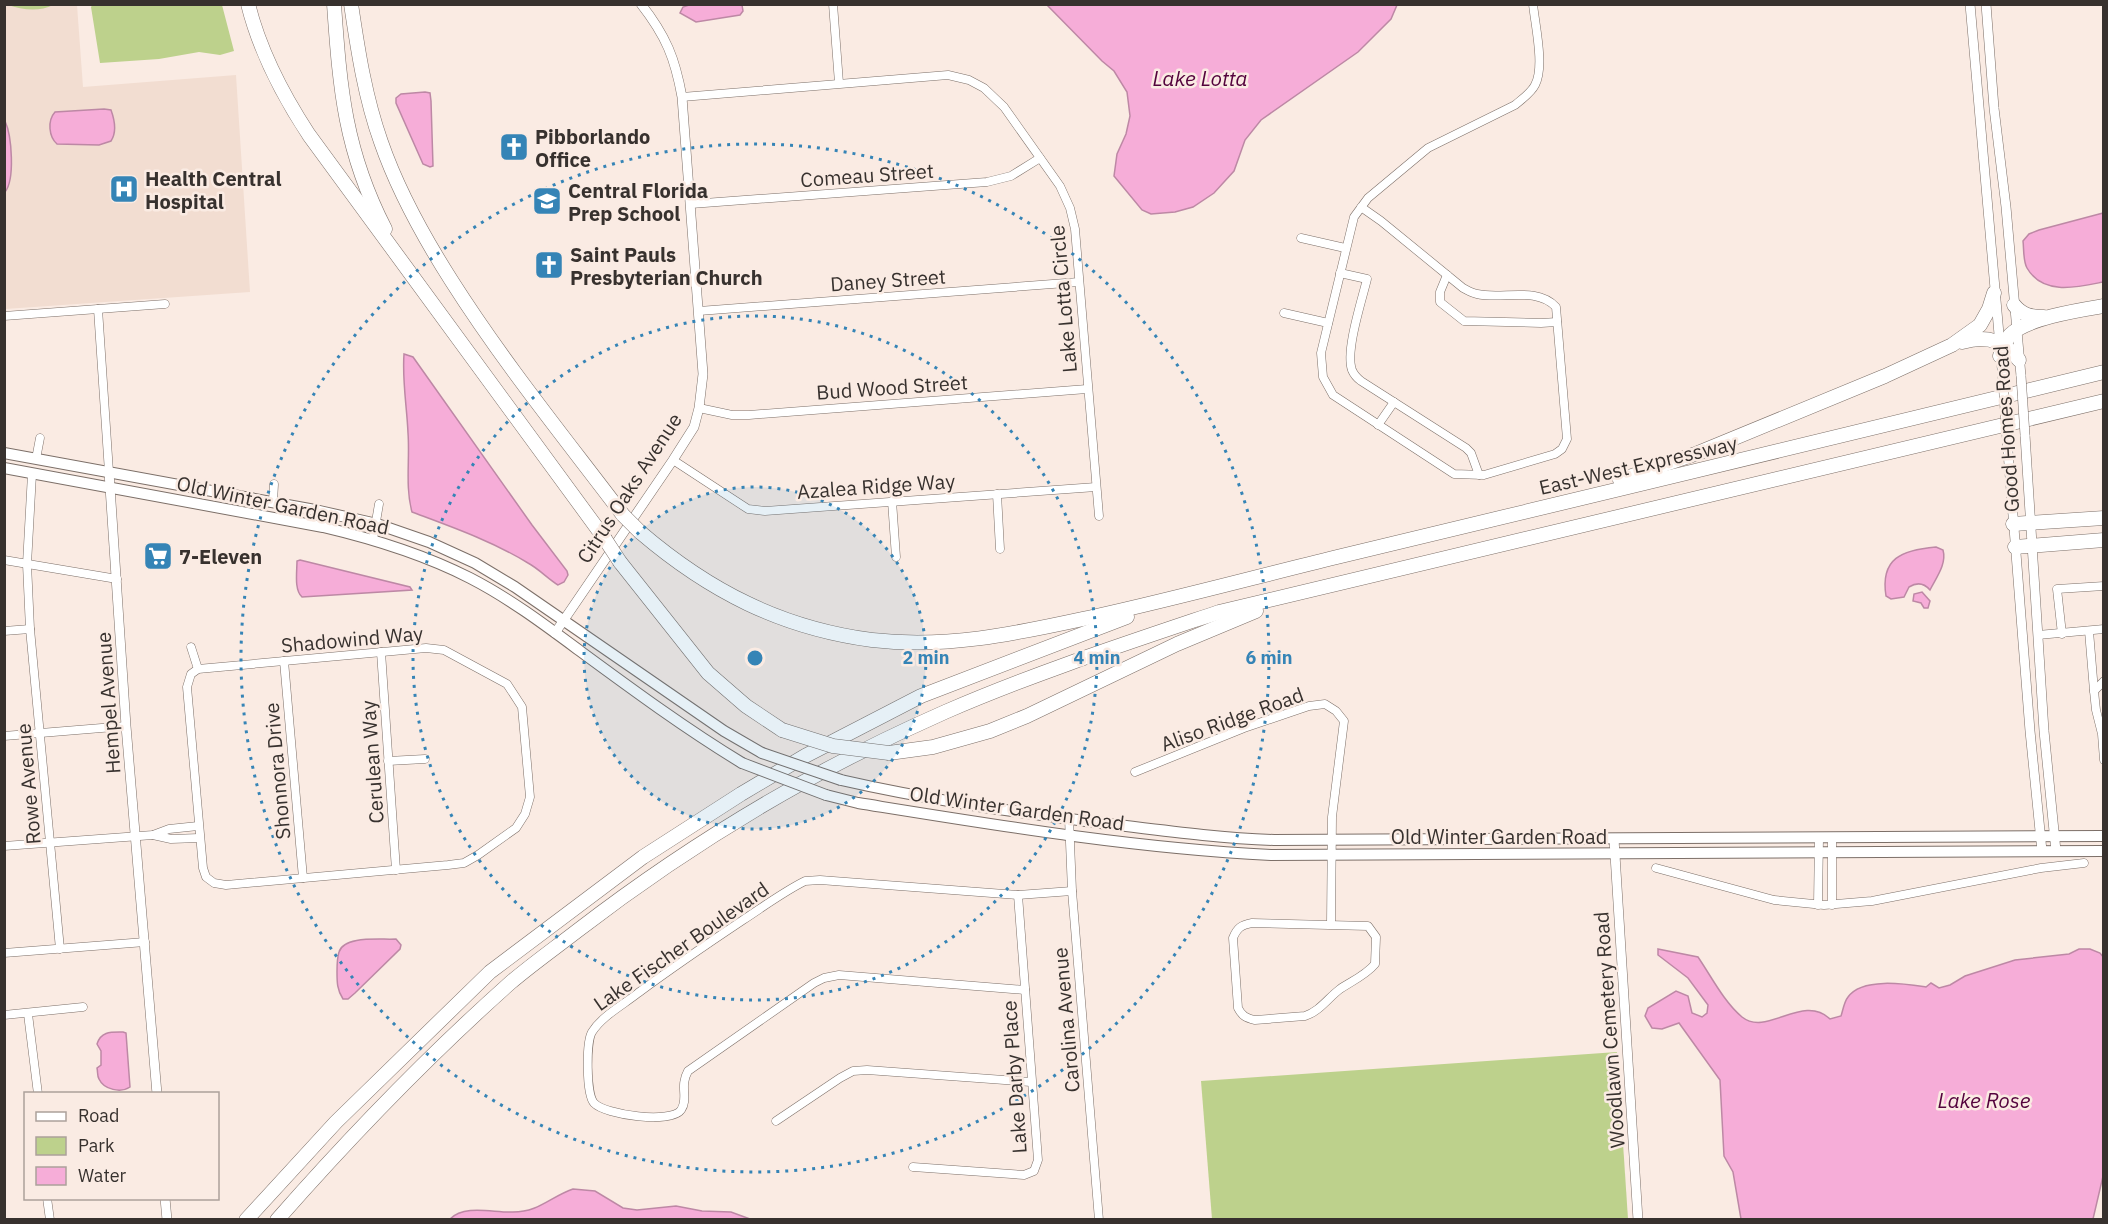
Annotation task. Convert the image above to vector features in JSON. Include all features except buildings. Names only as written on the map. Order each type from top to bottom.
[{"type":"highway","points":[[248,4],[268,63],[296,114],[620,562],[708,673],[746,706],[782,730],[833,746],[889,753],[933,747],[990,731],[1027,716],[1222,624],[1329,586]]},
{"type":"highway","points":[[334,4],[341,90],[350,139],[368,193],[400,257]]},
{"type":"highway","points":[[351,4],[367,98],[381,143],[398,186],[424,238],[478,322],[622,515],[695,576],[740,601],[784,620],[833,633],[874,640],[968,642],[1016,634],[1182,597]]},
{"type":"highway","points":[[1571,501],[1584,491],[1654,470],[1698,453],[1885,376],[1952,345],[1980,325],[1989,309],[1994,293]]},
{"type":"highway","points":[[2014,304],[2017,309],[2028,316],[2046,317]]},
{"type":"highway","points":[[2001,347],[2016,330],[2046,317],[2103,306]]},
{"type":"highway","points":[[1952,345],[1979,339],[2011,349],[2019,360]]},
{"type":"highway","name":"East-West Expressway","points":[[1182,597],[1264,575],[2103,372]]},
{"type":"highway","points":[[277,1220],[400,1087],[512,982],[615,902],[781,795],[945,712],[1081,658],[1219,612],[2103,401]]},
{"type":"highway","points":[[1991,429],[2103,410]]},
{"type":"highway","points":[[2013,524],[2103,518]]},
{"type":"highway","points":[[2015,547],[2103,540]]},
{"type":"highway","points":[[246,1220],[336,1122],[490,972],[643,857],[805,756],[921,696],[1097,627],[1182,597]]},
{"type":"main road","name":"Old Winter Garden Road","points":[[4,453],[273,502],[377,524],[429,542],[474,563],[515,586],[724,731],[762,753],[841,780],[901,794],[1226,838],[1331,840],[2103,836]]},
{"type":"main road","name":"Old Winter Garden Road","points":[[4,468],[313,525],[373,539],[428,559],[471,578],[517,606],[691,732],[742,763],[826,795],[858,803],[1069,835],[1217,853],[1331,855],[2103,851]]},
{"type":"street","name":"Citrus Oaks Avenue","points":[[555,633],[674,460],[694,427],[699,408],[703,374],[682,97],[677,66],[669,47],[654,20],[641,4]]},
{"type":"street","points":[[833,4],[839,83]]},
{"type":"street","points":[[1361,207],[1463,288],[1477,294],[1548,298],[1556,308],[1567,439],[1555,454],[1479,475],[1454,474],[1333,395],[1323,377],[1321,353],[1354,217],[1361,207],[1368,198],[1428,148],[1515,105],[1528,95],[1536,84],[1540,71],[1533,4]]},
{"type":"street","name":"Good Homes Road","points":[[1970,4],[1994,293],[2001,347],[2013,524],[2042,851]]},
{"type":"street","name":"Good Homes Road","points":[[1986,4],[2021,376],[2038,639],[2056,851]]},
{"type":"street","points":[[1971,17],[1987,16]]},
{"type":"street","name":"Lake Lotta Circle","points":[[682,97],[948,75],[969,80],[984,88],[1004,107],[1060,186],[1070,208],[1075,229],[1099,516]]},
{"type":"street","points":[[1979,107],[1994,108]]},
{"type":"street","name":"Comeau Street","points":[[691,204],[987,182],[1011,176],[1040,158]]},
{"type":"street","points":[[1301,238],[1345,248]]},
{"type":"street","points":[[1340,273],[1367,279],[1351,348],[1352,369],[1361,381],[1466,448],[1471,453],[1479,475]]},
{"type":"street","points":[[1447,275],[1440,292],[1440,302],[1464,321],[1557,322]]},
{"type":"street","name":"Daney Street","points":[[699,311],[1079,282]]},
{"type":"street","points":[[4,316],[165,304]]},
{"type":"street","name":"Hempel Avenue","points":[[98,309],[126,726],[157,1092]]},
{"type":"street","points":[[1284,313],[1328,322]]},
{"type":"street","name":"Bud Wood Street","points":[[699,408],[732,415],[749,415],[1088,389]]},
{"type":"street","points":[[1378,425],[1394,402]]},
{"type":"street","points":[[36,459],[40,438]]},
{"type":"street","name":"Azalea Ridge Way","points":[[674,460],[748,509],[765,510],[1096,487]]},
{"type":"street","name":"Rowe Avenue","points":[[32,474],[27,564],[30,629],[60,949]]},
{"type":"street","points":[[273,502],[274,484]]},
{"type":"street","points":[[998,494],[1000,549]]},
{"type":"street","points":[[892,501],[896,557]]},
{"type":"street","points":[[373,539],[379,504]]},
{"type":"street","points":[[4,560],[117,579]]},
{"type":"street","points":[[2062,634],[2058,590],[2103,586]]},
{"type":"street","points":[[4,631],[30,629]]},
{"type":"street","points":[[2024,643],[2062,634],[2103,629]]},
{"type":"street","points":[[2089,631],[2096,710],[2102,734],[2103,760]]},
{"type":"street","points":[[190,647],[198,669]]},
{"type":"street","name":"Shadowind Way","points":[[426,648],[444,650],[507,684],[522,707],[530,797],[525,814],[516,828],[478,855],[456,864],[226,885],[214,884],[206,877],[203,868],[199,838],[187,687],[191,674],[198,669],[284,661],[426,648]]},
{"type":"street","name":"Cerulean Way","points":[[381,652],[396,870]]},
{"type":"street","name":"Shonnora Drive","points":[[284,661],[303,878]]},
{"type":"street","points":[[2094,692],[2103,681]]},
{"type":"street","name":"Aliso Ridge Road","points":[[1135,772],[1244,728],[1309,706],[1325,704],[1336,711],[1344,721],[1332,817],[1331,924]]},
{"type":"street","points":[[4,736],[126,726]]},
{"type":"street","points":[[388,761],[425,759]]},
{"type":"street","name":"Carolina Avenue","points":[[1069,818],[1072,891],[1099,1220]]},
{"type":"street","points":[[153,835],[169,829],[198,826]]},
{"type":"street","points":[[4,846],[153,835],[171,839],[199,838]]},
{"type":"street","points":[[1818,905],[1819,837]]},
{"type":"street","points":[[1832,837],[1832,905]]},
{"type":"street","name":"Woodlawn Cemetery Road","points":[[1614,838],[1638,1220]]},
{"type":"street","points":[[1656,868],[1774,900],[1832,905],[1872,901],[2041,868],[2084,863]]},
{"type":"street","points":[[1818,878],[1832,878]]},
{"type":"street","name":"Lake Fischer Boulevard","points":[[1025,990],[839,975],[824,978],[688,1071],[683,1080],[685,1102],[680,1111],[673,1116],[641,1117],[603,1108],[594,1104],[590,1096],[587,1048],[591,1033],[602,1020],[683,959],[805,881],[820,880],[1018,895],[1072,891]]},
{"type":"street","name":"Lake Darby Place","points":[[913,1167],[1024,1175],[1034,1171],[1038,1160],[1018,895]]},
{"type":"street","points":[[1252,923],[1331,924],[1368,926],[1373,931],[1376,937],[1377,957],[1370,970],[1338,991],[1312,1014],[1255,1020],[1242,1015],[1238,1008],[1233,938],[1236,930],[1242,925],[1252,923]]},
{"type":"street","points":[[4,953],[144,942]]},
{"type":"street","points":[[4,1015],[83,1007]]},
{"type":"street","points":[[28,1014],[38,1092]]},
{"type":"street","points":[[776,1121],[853,1071],[867,1070],[1031,1082]]},
{"type":"street","points":[[47,1200],[50,1220]]},
{"type":"street","points":[[165,1200],[167,1220]]},
{"type":"shaded area","name":"Health Central Hospital","points":[[5,5],[77,5],[83,87],[236,75],[250,292],[5,309]]},
{"type":"green space","points":[[93,4],[222,5],[234,51],[220,55],[199,52],[159,59],[100,63],[91,7]]},
{"type":"green space","points":[[8,5],[53,5],[31,10]]},
{"type":"green space","points":[[1617,1052],[1628,1219],[1212,1219],[1201,1081]]},
{"type":"water","points":[[742,5],[743,11],[740,15],[696,22],[680,13],[683,7]]},
{"type":"water","name":"Lake Lotta","points":[[1047,5],[1397,5],[1391,19],[1358,52],[1261,120],[1245,140],[1234,171],[1214,193],[1193,207],[1175,212],[1151,214],[1142,210],[1114,176],[1117,154],[1126,134],[1130,116],[1127,92],[1114,71]]},
{"type":"water","points":[[430,93],[431,101],[433,166],[430,167],[423,164],[396,103],[396,98],[401,94]]},
{"type":"water","points":[[111,110],[114,118],[115,130],[111,141],[99,145],[57,144],[54,141],[50,124],[55,112]]},
{"type":"water","points":[[5,121],[9,137],[11,168],[5,192]]},
{"type":"water","points":[[2103,213],[2103,282],[2062,287],[2042,283],[2034,277],[2027,268],[2024,258],[2023,241],[2029,234]]},
{"type":"water","points":[[404,354],[413,357],[567,571],[568,575],[564,582],[558,585],[532,565],[500,548],[412,512],[408,483]]},
{"type":"water","points":[[1936,547],[1943,550],[1944,560],[1930,590],[1918,584],[1909,587],[1904,597],[1891,599],[1886,596],[1886,573],[1896,558],[1913,551]]},
{"type":"water","points":[[297,561],[410,587],[412,590],[302,597],[299,594],[296,580]]},
{"type":"water","points":[[1922,592],[1930,601],[1928,608],[1913,601],[1914,594]]},
{"type":"water","points":[[396,939],[401,945],[400,949],[355,993],[348,999],[343,999],[338,989],[337,976],[338,957],[342,947],[355,941]]},
{"type":"water","name":"Lake Rose","points":[[1658,949],[1698,957],[1735,1011],[1752,1022],[1774,1020],[1797,1012],[1808,1011],[1819,1012],[1830,1019],[1841,1016],[1848,997],[1863,987],[1874,984],[1926,987],[1931,983],[1939,988],[1950,985],[1965,976],[2015,960],[2069,954],[2079,949],[2090,949],[2100,953],[2104,958],[2104,1172],[2093,1219],[1741,1219],[1733,1172],[1724,1156],[1720,1080],[1679,1023],[1662,1029],[1652,1028],[1645,1016],[1648,1008],[1676,991],[1688,996],[1692,1013],[1702,1017],[1707,1013],[1708,1005],[1688,978],[1658,955]]},
{"type":"water","points":[[126,1033],[130,1087],[118,1090],[105,1086],[98,1078],[97,1068],[101,1065],[101,1051],[97,1044],[104,1034]]},
{"type":"water","points":[[573,1189],[595,1191],[623,1208],[637,1210],[676,1206],[702,1211],[731,1212],[750,1219],[450,1219],[456,1214],[472,1210],[513,1212],[530,1210]]},
{"type":"place","name":"Pibborlando Office","points":[[514,147]]},
{"type":"place","name":"Health Central Hospital","points":[[124,189]]},
{"type":"place","name":"Central Florida Prep School","points":[[547,201]]},
{"type":"place","name":"Saint Pauls Presbyterian Church","points":[[549,265]]},
{"type":"place","name":"7-Eleven","points":[[158,556]]}]
